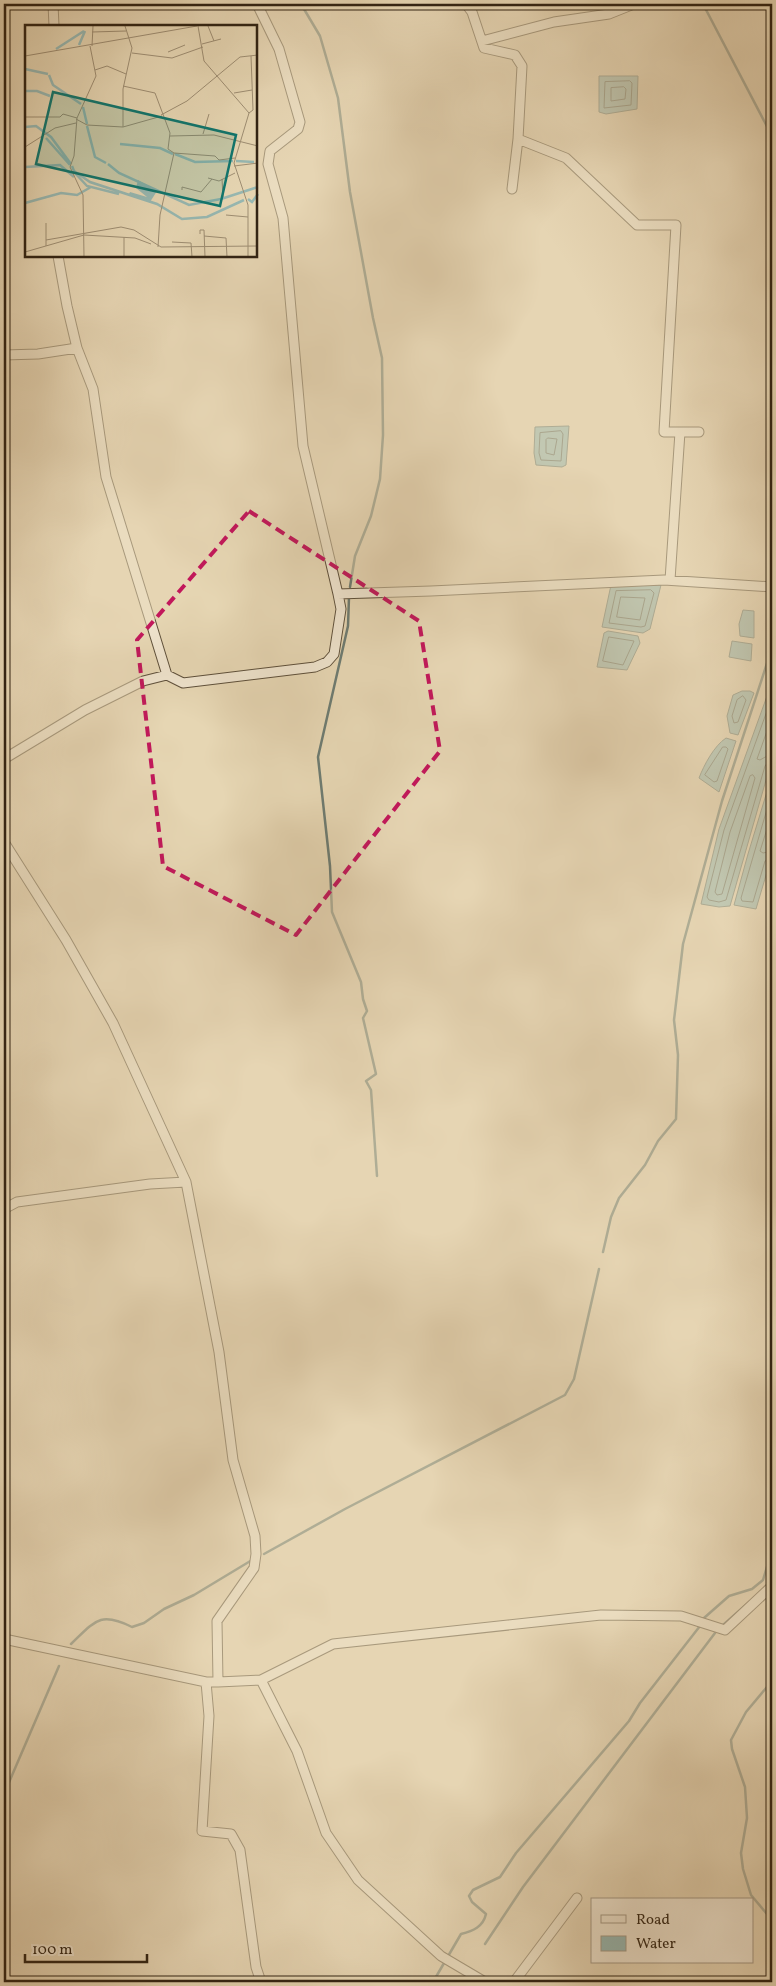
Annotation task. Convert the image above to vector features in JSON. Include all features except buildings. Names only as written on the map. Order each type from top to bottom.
[{"type":"street","points":[[53,4],[54,25]]},
{"type":"street","points":[[4,759],[85,710],[143,681],[167,675],[183,683],[315,667],[327,662],[334,654],[342,609],[303,446],[283,218],[268,164],[270,152],[298,129],[300,122],[278,49],[257,4]]},
{"type":"street","points":[[466,4],[472,12],[484,48],[515,55],[522,66],[518,139],[512,190]]},
{"type":"street","points":[[482,41],[554,22],[609,14],[634,4]]},
{"type":"street","points":[[518,139],[566,158],[637,225],[676,225],[664,432],[699,432]]},
{"type":"street","points":[[58,258],[77,348],[94,389],[106,477],[167,675]]},
{"type":"street","points":[[4,355],[38,354],[77,348]]},
{"type":"street","points":[[670,580],[680,432]]},
{"type":"street","points":[[338,594],[670,580],[772,587]]},
{"type":"street","points":[[4,842],[66,940],[113,1023],[186,1182],[219,1352],[233,1460],[255,1536],[256,1554],[254,1568],[216,1621],[218,1682]]},
{"type":"street","points":[[4,1209],[17,1202],[150,1184],[186,1182]]},
{"type":"street","points":[[4,1639],[206,1682],[261,1680],[333,1644],[601,1614],[681,1616],[725,1630],[772,1586]]},
{"type":"street","points":[[261,1680],[297,1751],[326,1832],[358,1880],[441,1956],[485,1982]]},
{"type":"street","points":[[206,1682],[209,1716],[202,1831],[231,1834],[240,1850],[256,1967],[261,1982]]},
{"type":"street","points":[[514,1982],[577,1898]]},
{"type":"highlighted area","points":[[249,511],[419,621],[440,751],[296,935],[163,866],[137,640]]},
{"type":"water","points":[[599,76],[638,76],[637,109],[606,114],[599,112]]},
{"type":"water","points":[[569,426],[566,465],[562,467],[536,465],[534,453],[535,427]]},
{"type":"water","points":[[611,585],[661,585],[650,629],[643,633],[602,627]]},
{"type":"water","points":[[743,610],[754,611],[754,638],[740,636],[739,624]]},
{"type":"water","points":[[608,631],[638,636],[640,643],[627,670],[597,667],[604,633]]},
{"type":"water","points":[[732,641],[752,644],[751,661],[729,657]]},
{"type":"water","points":[[771,685],[772,759],[730,906],[719,907],[701,904],[719,829]]},
{"type":"water","points":[[742,691],[754,693],[738,735],[730,733],[727,716],[733,695]]},
{"type":"water","points":[[726,738],[736,741],[719,792],[699,778],[714,751]]},
{"type":"water","points":[[772,775],[772,855],[756,909],[734,905],[748,854]]},
{"type":"waterway","points":[[301,4],[320,36],[338,98],[350,192],[382,358],[383,435],[380,479],[371,516],[355,556],[350,587]]},
{"type":"waterway","points":[[703,4],[772,136]]},
{"type":"waterway","points":[[349,597],[348,626],[318,757],[330,866],[332,912],[361,982],[367,1011],[363,1018],[376,1074],[366,1081],[371,1090],[377,1176]]},
{"type":"waterway","points":[[603,1252],[611,1217],[619,1198],[645,1165],[658,1141],[676,1119],[678,1055],[674,1020],[683,944],[722,801],[772,648]]},
{"type":"waterway","points":[[264,1554],[345,1509],[565,1395],[574,1379],[599,1269]]},
{"type":"waterway","points":[[704,1618],[729,1596],[752,1589],[763,1580],[772,1550]]},
{"type":"waterway","points":[[71,1644],[86,1629],[98,1621],[112,1620],[132,1627],[144,1623],[164,1609],[194,1595],[252,1560]]},
{"type":"waterway","points":[[723,1625],[747,1604]]},
{"type":"waterway","points":[[433,1982],[461,1934],[477,1928],[485,1918],[486,1914],[472,1902],[469,1896],[473,1890],[500,1877],[516,1853],[629,1721],[640,1703],[700,1626]]},
{"type":"waterway","points":[[485,1944],[523,1887],[715,1633]]},
{"type":"waterway","points":[[4,1794],[59,1666]]},
{"type":"waterway","points":[[754,1898],[743,1869],[741,1853],[747,1818],[745,1787],[732,1749],[731,1740],[746,1712],[772,1681]]},
{"type":"waterway","points":[[754,1899],[772,1920]]}]
